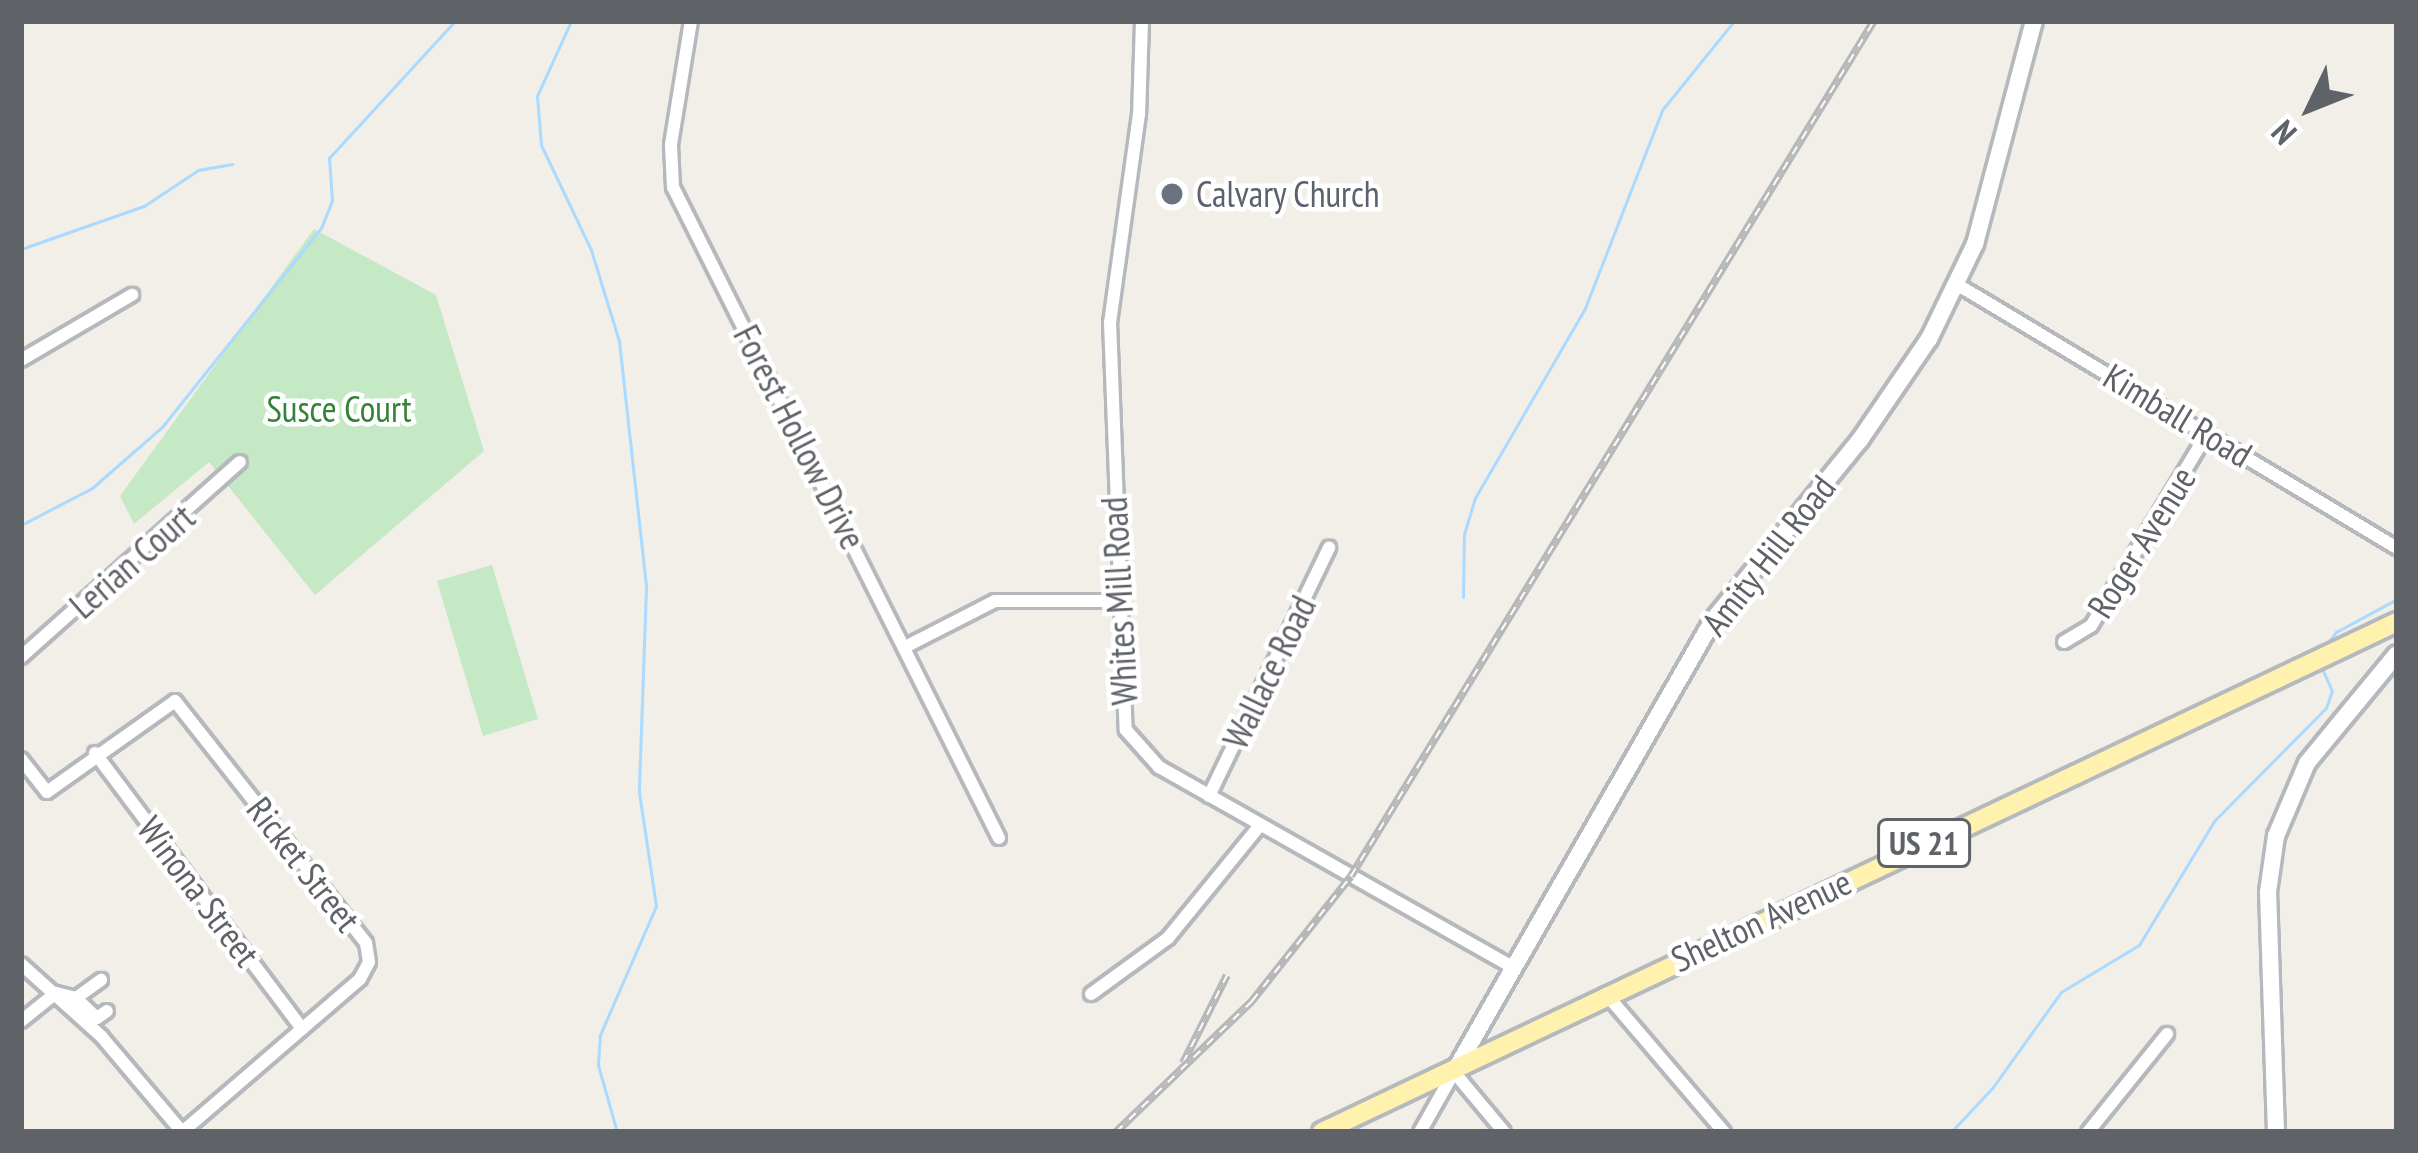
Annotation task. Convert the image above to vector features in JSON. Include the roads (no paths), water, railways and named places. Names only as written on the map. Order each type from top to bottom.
[{"type":"main road","name":"Shelton Avenue","points":[[1322,1132],[2397,622]]},
{"type":"street","name":"Forest Hollow Drive","points":[[691,21],[671,146],[674,188],[999,838]]},
{"type":"street","name":"Whites Mill Road","points":[[1142,21],[1139,114],[1110,322],[1117,601],[1126,730],[1156,765],[1509,965]]},
{"type":"street","name":"Amity Hill Road","points":[[1454,1072],[1509,965],[1713,620],[1860,440],[1958,285],[1988,202],[2034,21]]},
{"type":"street","name":"Kimball Road","points":[[1958,285],[2397,548]]},
{"type":"street","points":[[21,360],[132,295]]},
{"type":"street","name":"Roger Avenue","points":[[2064,642],[2091,626],[2208,432]]},
{"type":"street","name":"Lerian Court","points":[[21,657],[240,462]]},
{"type":"street","name":"Wallace Road","points":[[1209,796],[1329,548]]},
{"type":"street","points":[[907,646],[995,601],[1117,601]]},
{"type":"street","points":[[2276,1132],[2268,892],[2276,836],[2308,763],[2397,655]]},
{"type":"street","name":"Ricket Street","points":[[95,753],[175,701],[359,932],[367,971],[182,1132]]},
{"type":"street","points":[[21,759],[47,792],[95,753]]},
{"type":"street","name":"Winona Street","points":[[95,753],[302,1029]]},
{"type":"street","points":[[1091,994],[1168,938],[1260,825]]},
{"type":"street","points":[[21,964],[56,993],[182,1132]]},
{"type":"street","points":[[76,998],[101,980]]},
{"type":"street","points":[[56,993],[76,998],[97,1018],[107,1011]]},
{"type":"street","points":[[21,1021],[56,993]]},
{"type":"street","points":[[1606,994],[1724,1132]]},
{"type":"street","points":[[2088,1132],[2167,1034]]},
{"type":"street","points":[[1420,1132],[1454,1072],[1504,1132]]},
{"type":"waterway","points":[[21,525],[92,488],[162,427],[321,228],[332,201],[329,158],[455,21]]},
{"type":"waterway","points":[[571,21],[537,96],[541,145],[591,250],[619,341],[646,587],[639,792],[656,906],[600,1035],[598,1065],[617,1132]]},
{"type":"waterway","points":[[1463,597],[1464,534],[1475,498],[1585,308],[1662,110],[1734,21]]},
{"type":"waterway","points":[[21,249],[144,206],[198,170],[232,164]]},
{"type":"waterway","points":[[2322,651],[2336,632],[2397,599]]},
{"type":"waterway","points":[[1951,1132],[1993,1087],[2061,992],[2139,945],[2214,821],[2326,708],[2332,691],[2321,666]]},
{"type":"railway","points":[[1116,1132],[1252,1001],[1351,876],[1874,21]]},
{"type":"railway","points":[[1183,1063],[1227,975]]},
{"type":"place","name":"Calvary Church","points":[[1172,194]]},
{"type":"park label","name":"Susce Court","points":[[339,409]]}]
